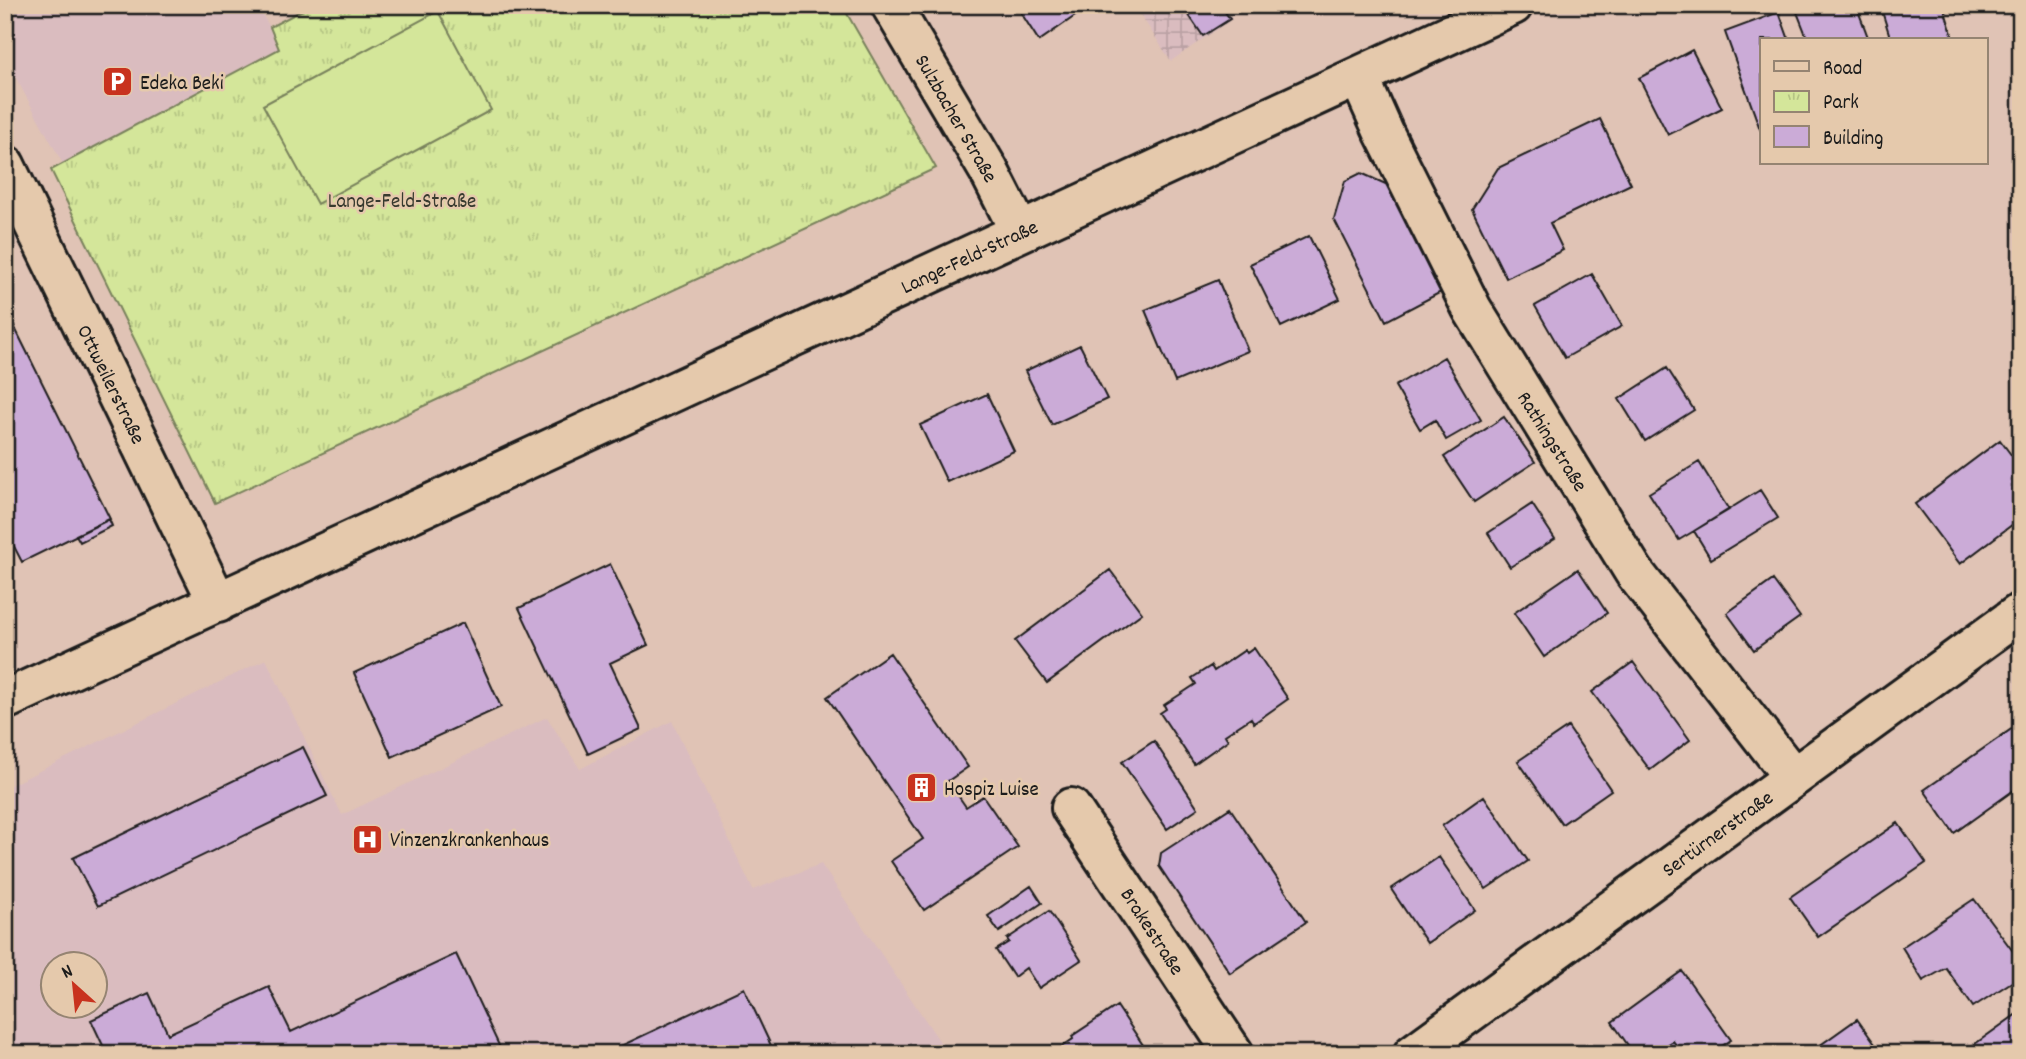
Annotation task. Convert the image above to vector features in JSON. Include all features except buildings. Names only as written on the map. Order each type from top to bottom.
[{"type":"street","name":"Sulzbacher Straße","points":[[891,5],[989,171],[1020,232]]},
{"type":"street","name":"Lange-Feld-Straße","points":[[5,700],[1513,5]]},
{"type":"street","name":"Rathingstraße","points":[[1359,77],[1472,309],[1627,561],[1793,777]]},
{"type":"street","name":"Ottweilerstraße","points":[[5,165],[218,603]]},
{"type":"street","name":"Sertürnerstraße","points":[[1413,1054],[2021,612]]},
{"type":"street","name":"Brakestraße","points":[[1071,808],[1234,1054]]},
{"type":"shaded area","name":"Edeka Beki","points":[[5,5],[256,5],[270,27],[279,49],[63,164],[5,58]]},
{"type":"shaded area","points":[[1134,5],[1222,5],[1232,19],[1171,61]]},
{"type":"shaded area","name":"Vinzenzkrankenhaus","points":[[266,659],[342,815],[547,717],[580,769],[672,721],[753,890],[821,864],[948,1054],[5,1054],[5,788]]},
{"type":"green space","name":"Lange-Feld-Straße","points":[[312,5],[842,5],[936,168],[215,503],[51,170],[279,49],[270,27]]},
{"type":"green space","points":[[438,11],[491,110],[317,204],[263,105]]},
{"type":"place","name":"Edeka Beki","points":[[117,82]]},
{"type":"place","name":"Hospiz Luise","points":[[921,788]]},
{"type":"place","name":"Vinzenzkrankenhaus","points":[[367,839]]}]
